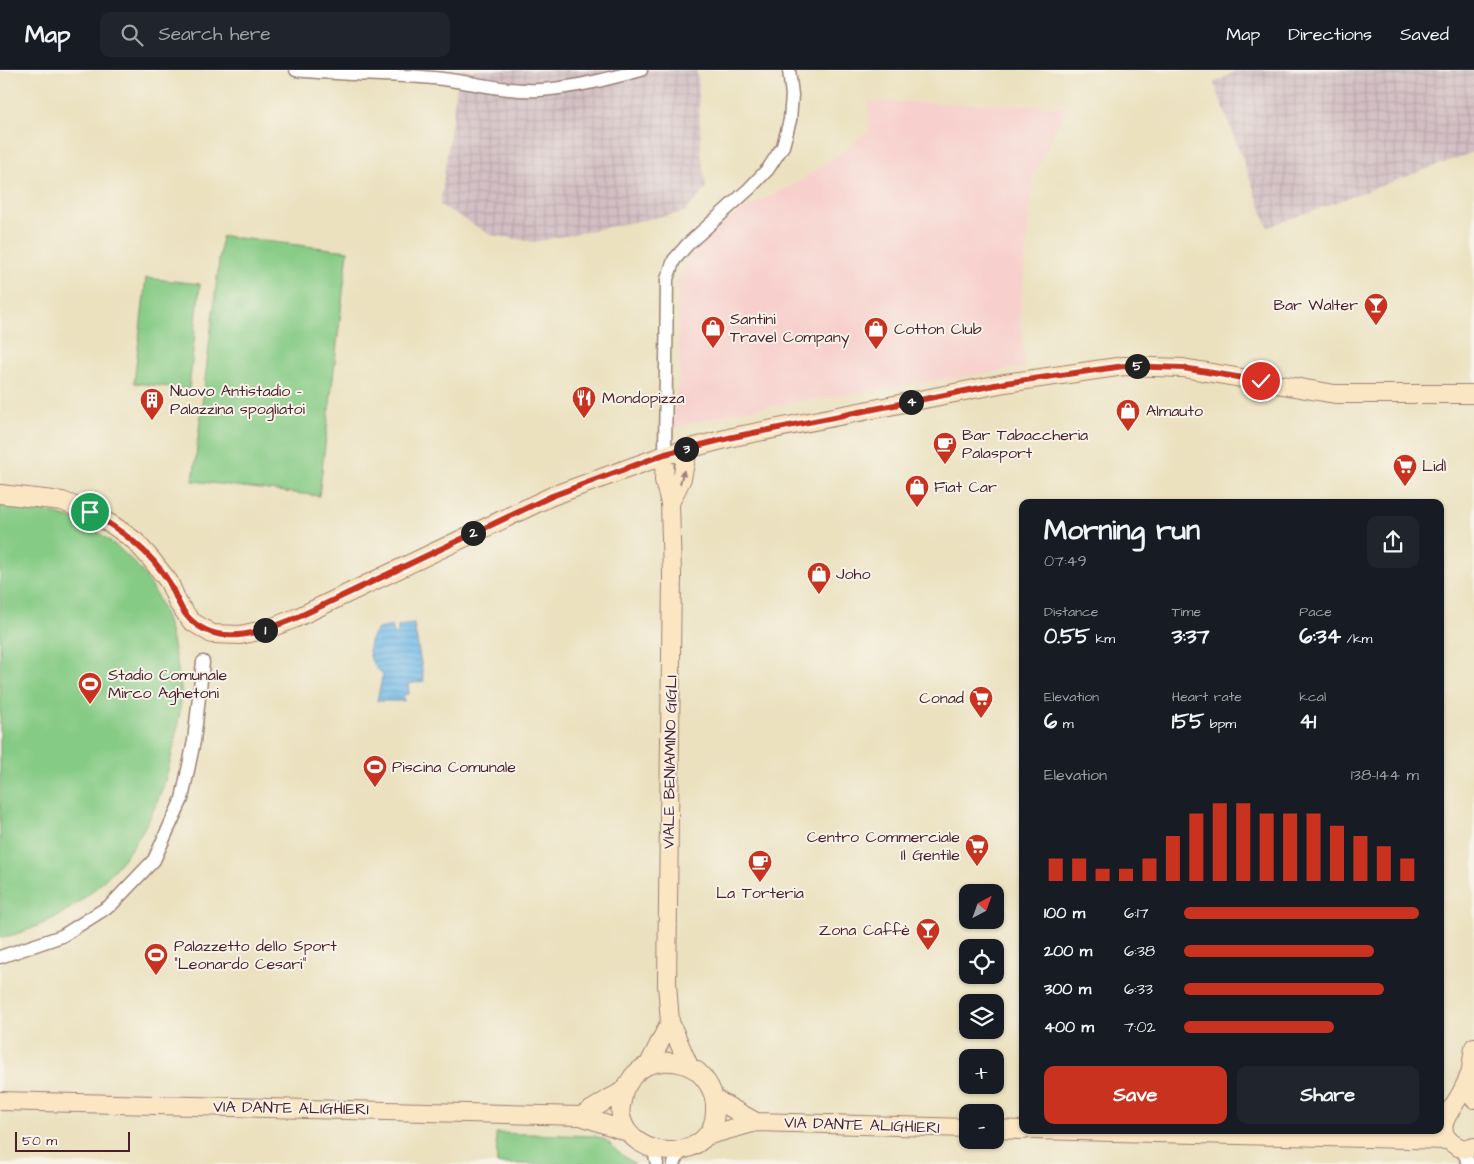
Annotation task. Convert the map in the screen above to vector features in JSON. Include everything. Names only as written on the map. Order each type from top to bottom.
[{"type":"street","points":[[296,70],[335,74],[435,78],[502,88],[539,90],[583,85],[641,70]]},
{"type":"street","points":[[665,454],[668,279],[674,260],[688,244],[768,169],[783,146],[790,120],[792,95],[790,70]]},
{"type":"street","points":[[0,494],[62,501],[90,512],[114,526],[135,541],[151,559],[169,582],[178,603],[191,621],[212,634],[240,636],[268,629],[296,618],[552,496],[665,454],[733,437],[1005,383],[1124,366],[1183,368],[1335,394],[1474,394]]},
{"type":"street","name":"VIALE BENIAMINO GIGLI","points":[[670,503],[682,478],[688,449]]},
{"type":"street","name":"VIALE BENIAMINO GIGLI","points":[[665,454],[664,480],[670,503],[672,575],[667,984],[670,1022],[689,1066]]},
{"type":"street","points":[[0,957],[62,936],[111,905],[154,860],[182,799],[194,741],[203,662]]},
{"type":"street","points":[[649,1064],[670,1022]]},
{"type":"street","points":[[1474,1047],[1470,1074],[1474,1099]]},
{"type":"street","points":[[625,1131],[620,1115],[624,1090],[634,1074],[649,1064],[670,1061],[689,1066],[704,1077],[715,1099],[716,1116],[709,1135]]},
{"type":"street","points":[[1464,1150],[1445,1134],[1444,1126],[1445,1117],[1461,1094],[1470,1074]]},
{"type":"street","points":[[581,1116],[624,1090]]},
{"type":"street","name":"VIA DANTE ALIGHIERI","points":[[715,1099],[756,1122]]},
{"type":"street","name":"VIA DANTE ALIGHIERI","points":[[0,1101],[581,1116],[625,1131],[635,1144],[656,1160],[676,1160],[697,1148],[709,1135],[756,1122],[959,1128]]},
{"type":"street","points":[[1445,1117],[1457,1107],[1474,1108]]},
{"type":"street","points":[[1004,1129],[1019,1130]]},
{"type":"street","points":[[1197,1134],[1400,1139],[1464,1150]]},
{"type":"street","points":[[1400,1139],[1413,1134]]},
{"type":"shaded area","points":[[459,70],[696,70],[698,78],[701,151],[706,189],[685,212],[534,242],[491,235],[440,205]]},
{"type":"shaded area","points":[[1238,70],[1474,70],[1474,152],[1268,227],[1214,83]]},
{"type":"shaded area","points":[[868,101],[1067,107],[1033,177],[1020,316],[1025,367],[738,411],[672,428],[680,371],[677,280],[693,253],[713,230],[750,206],[797,183],[869,131]]},
{"type":"green space","points":[[222,236],[348,251],[319,496],[193,481]]},
{"type":"green space","points":[[146,278],[200,284],[189,389],[134,383]]},
{"type":"green space","name":"Stadio Comunale Mirco Aghetoni","points":[[13,505],[58,514],[81,523],[111,542],[138,566],[155,592],[167,620],[179,673],[181,694],[180,714],[175,740],[169,768],[160,795],[134,844],[117,867],[76,904],[52,919],[27,930],[0,938],[0,506]]},
{"type":"green space","points":[[496,1133],[595,1136],[606,1140],[618,1152],[635,1164],[497,1164]]},
{"type":"water","points":[[414,624],[424,681],[408,684],[409,694],[403,695],[404,701],[377,701],[383,674],[371,658],[369,646],[371,640],[378,629],[392,626],[394,634],[398,633],[398,626]]},
{"type":"place","name":"Bar Walter","points":[[1376,326]]},
{"type":"place","name":"Santini Travel Company","points":[[713,349]]},
{"type":"place","name":"Cotton Club","points":[[876,350]]},
{"type":"place","name":"Mondopizza","points":[[584,419]]},
{"type":"place","name":"Nuovo Antistadio - Palazzina spogliatoi","points":[[152,421]]},
{"type":"place","name":"Almauto","points":[[1128,432]]},
{"type":"place","name":"Bar Tabaccheria Palasport","points":[[945,465]]},
{"type":"place","name":"Lidl","points":[[1405,487]]},
{"type":"place","name":"Fiat Car","points":[[917,508]]},
{"type":"place","name":"Joho","points":[[819,595]]},
{"type":"place","name":"Stadio Comunale Mirco Aghetoni","points":[[90,705]]},
{"type":"place","name":"Conad","points":[[981,719]]},
{"type":"place","name":"Piscina Comunale","points":[[375,788]]},
{"type":"place","name":"Centro Commerciale Il Gentile","points":[[977,867]]},
{"type":"place","name":"La Torteria","points":[[760,883]]},
{"type":"place","name":"Zona Caffè","points":[[928,951]]},
{"type":"place","name":"Palazzetto dello Sport \"Leonardo Cesari\"","points":[[156,976]]},
{"type":"route","points":[[90,512],[135,541],[169,582],[178,603],[191,621],[212,634],[240,636],[268,629],[296,618],[552,496],[665,454],[733,437],[1005,383],[1124,366],[1183,368],[1261,381]]}]
